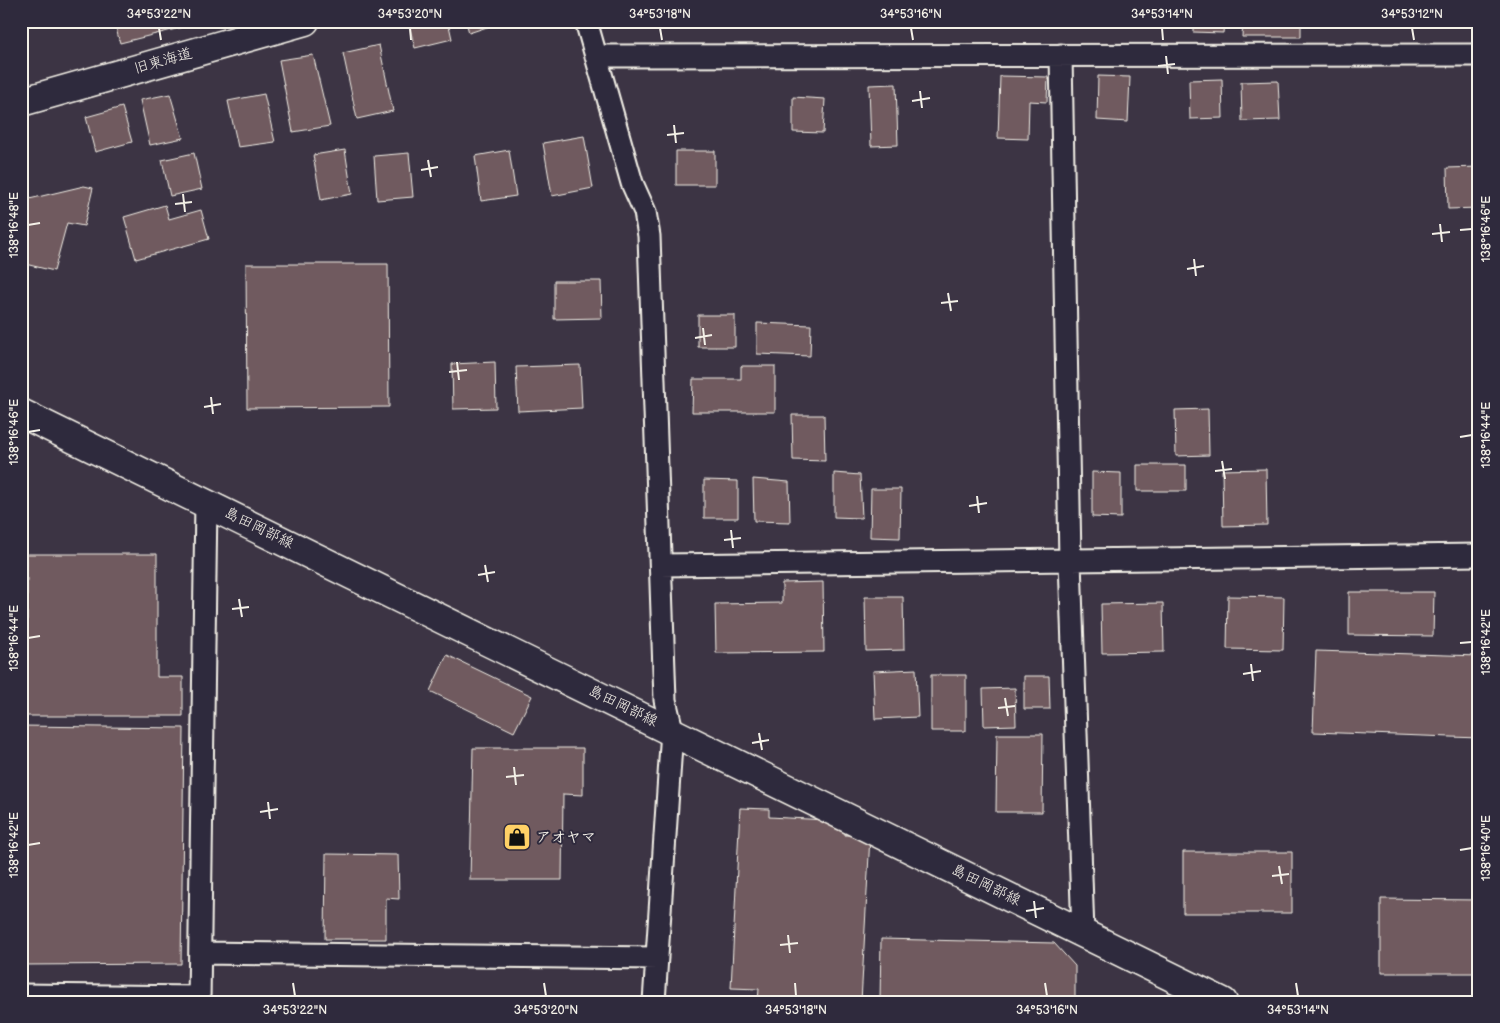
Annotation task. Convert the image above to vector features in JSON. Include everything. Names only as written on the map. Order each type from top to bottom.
[{"type":"main road","name":"旧東海道","points":[[21,102],[305,21]]},
{"type":"main road","name":"島田岡部線","points":[[21,413],[672,730],[1223,1002]]},
{"type":"street","points":[[586,21],[632,183],[645,212],[649,236],[665,700],[672,730],[654,1002]]},
{"type":"street","points":[[1061,55],[1070,562],[1083,933]]},
{"type":"street","points":[[596,56],[1479,55]]},
{"type":"street","points":[[21,995],[199,999],[206,502]]},
{"type":"street","points":[[661,565],[1070,562],[1479,555]]},
{"type":"street","points":[[200,953],[657,958]]},
{"type":"building","points":[[114,21],[182,21],[184,27],[120,43]]},
{"type":"building","points":[[408,21],[448,21],[452,39],[415,48]]},
{"type":"building","points":[[466,21],[505,21],[469,33]]},
{"type":"building","points":[[1071,21],[1107,21],[1107,24],[1071,23]]},
{"type":"building","points":[[1193,21],[1224,21],[1223,33],[1193,32]]},
{"type":"building","points":[[1243,21],[1301,21],[1301,37],[1242,37]]},
{"type":"building","points":[[379,45],[393,111],[357,119],[343,53]]},
{"type":"building","points":[[313,55],[330,126],[293,132],[279,60]]},
{"type":"building","points":[[21,57],[27,79],[21,81]]},
{"type":"building","points":[[1000,76],[1048,77],[1047,102],[1029,101],[1028,139],[998,138]]},
{"type":"building","points":[[1098,76],[1130,77],[1128,122],[1097,120]]},
{"type":"building","points":[[1222,79],[1223,118],[1190,119],[1189,80]]},
{"type":"building","points":[[1278,81],[1280,120],[1242,121],[1241,82]]},
{"type":"building","points":[[896,84],[898,145],[871,146],[869,85]]},
{"type":"building","points":[[170,94],[183,138],[150,145],[140,100]]},
{"type":"building","points":[[264,94],[275,142],[238,147],[228,101]]},
{"type":"building","points":[[793,97],[825,99],[823,133],[793,132]]},
{"type":"building","points":[[122,107],[132,142],[95,152],[86,117]]},
{"type":"building","points":[[584,136],[593,188],[552,196],[543,143]]},
{"type":"building","points":[[345,150],[352,194],[321,200],[313,155]]},
{"type":"building","points":[[509,150],[516,196],[481,201],[475,156]]},
{"type":"building","points":[[676,151],[715,151],[715,185],[676,185]]},
{"type":"building","points":[[194,153],[202,189],[170,196],[162,160]]},
{"type":"building","points":[[409,153],[413,197],[377,200],[374,156]]},
{"type":"building","points":[[1479,167],[1479,208],[1448,209],[1447,168]]},
{"type":"building","points":[[84,186],[93,188],[84,226],[67,223],[54,271],[21,263],[21,201]]},
{"type":"building","points":[[165,205],[169,219],[201,210],[209,239],[136,259],[124,217]]},
{"type":"building","points":[[246,264],[388,264],[389,407],[247,408]]},
{"type":"building","points":[[554,281],[601,281],[602,318],[554,319]]},
{"type":"building","points":[[698,315],[735,315],[735,347],[698,347]]},
{"type":"building","points":[[757,323],[811,325],[810,356],[757,354]]},
{"type":"building","points":[[495,362],[496,408],[453,409],[452,364]]},
{"type":"building","points":[[580,365],[582,408],[518,411],[516,367]]},
{"type":"building","points":[[741,366],[775,366],[775,412],[692,412],[693,379],[741,379]]},
{"type":"building","points":[[1208,409],[1209,455],[1176,456],[1175,410]]},
{"type":"building","points":[[792,415],[824,415],[825,461],[793,460]]},
{"type":"building","points":[[1137,465],[1186,465],[1186,491],[1137,491]]},
{"type":"building","points":[[1266,469],[1267,525],[1223,526],[1222,470]]},
{"type":"building","points":[[1092,472],[1121,473],[1121,518],[1092,517]]},
{"type":"building","points":[[834,473],[860,475],[862,518],[834,517]]},
{"type":"building","points":[[753,479],[789,482],[790,522],[754,521]]},
{"type":"building","points":[[704,480],[738,481],[738,518],[704,518]]},
{"type":"building","points":[[871,489],[901,489],[900,538],[870,537]]},
{"type":"building","points":[[27,554],[157,554],[157,677],[183,677],[183,716],[21,716],[21,669],[27,669]]},
{"type":"building","points":[[823,582],[824,652],[716,653],[715,604],[782,603],[782,583]]},
{"type":"building","points":[[1349,592],[1434,592],[1433,636],[1349,635]]},
{"type":"building","points":[[1228,596],[1284,597],[1283,650],[1227,649]]},
{"type":"building","points":[[865,597],[903,597],[904,650],[866,651]]},
{"type":"building","points":[[1163,603],[1164,652],[1102,653],[1101,604]]},
{"type":"building","points":[[1316,651],[1479,656],[1479,738],[1313,732]]},
{"type":"building","points":[[447,655],[532,696],[514,732],[430,691]]},
{"type":"building","points":[[916,669],[918,717],[875,719],[873,671]]},
{"type":"building","points":[[931,675],[966,675],[966,731],[931,731]]},
{"type":"building","points":[[1024,676],[1049,676],[1050,709],[1024,709]]},
{"type":"building","points":[[1015,688],[1016,725],[984,726],[983,689]]},
{"type":"building","points":[[21,726],[184,728],[181,964],[21,965]]},
{"type":"building","points":[[997,734],[1043,734],[1042,812],[996,812]]},
{"type":"building","name":"アオヤマ","points":[[473,748],[583,748],[583,795],[563,794],[562,880],[470,880]]},
{"type":"building","points":[[740,808],[769,809],[769,817],[846,821],[845,835],[870,836],[861,1002],[758,1002],[759,989],[731,988]]},
{"type":"building","points":[[1183,852],[1292,852],[1292,913],[1183,913]]},
{"type":"building","points":[[326,854],[398,855],[399,899],[386,898],[386,939],[325,939]]},
{"type":"building","points":[[1381,899],[1479,900],[1479,973],[1381,973]]},
{"type":"building","points":[[881,939],[1054,943],[1075,966],[1075,1002],[880,1002]]},
{"type":"building","points":[[672,998],[747,1001],[747,1002],[672,1002]]},
{"type":"place","name":"アオヤマ","points":[[517,837]]}]
